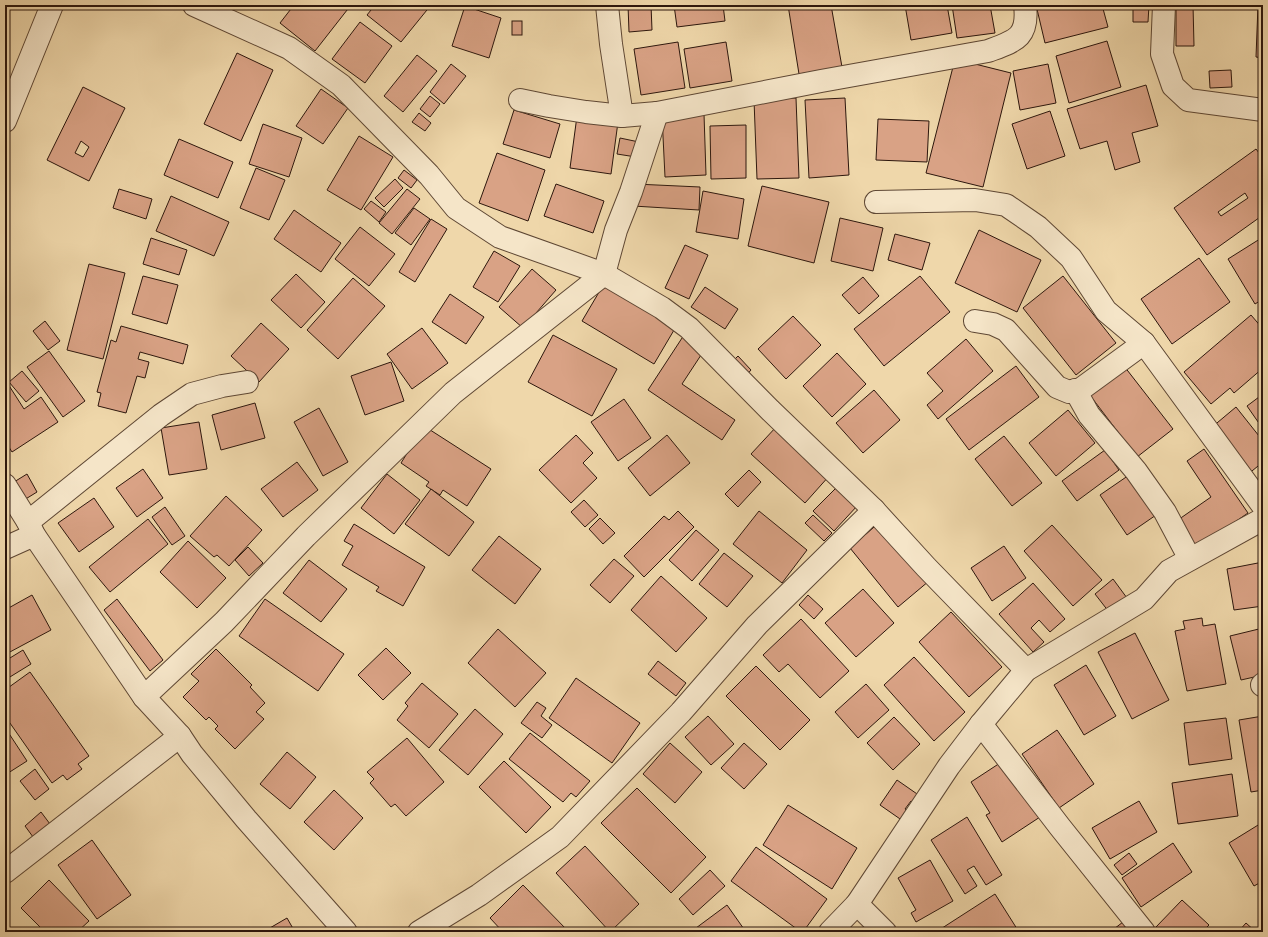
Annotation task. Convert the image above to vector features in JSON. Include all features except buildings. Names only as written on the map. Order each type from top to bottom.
[{"type":"street","points":[[5,121],[52,5]]},
{"type":"street","points":[[194,5],[289,48],[341,85],[429,175],[456,208],[500,237],[604,274],[662,308],[689,328],[770,410],[874,510],[926,567],[1026,670]]},
{"type":"street","points":[[607,5],[611,44],[622,116]]},
{"type":"street","points":[[520,100],[564,109],[622,116],[656,113],[988,51],[1012,42],[1022,34],[1026,17],[1025,5]]},
{"type":"street","points":[[1164,5],[1162,54],[1173,86],[1188,100],[1263,110]]},
{"type":"street","points":[[144,697],[224,622],[306,536],[452,393],[604,274],[616,230],[631,192],[656,113]]},
{"type":"street","points":[[876,202],[975,200],[1006,205],[1038,226],[1071,258],[1106,311],[1144,343],[1263,506]]},
{"type":"street","points":[[975,321],[993,324],[1006,330],[1057,387],[1069,392],[1081,388],[1144,343]]},
{"type":"street","points":[[5,548],[31,529],[161,415],[192,394],[222,386],[247,382]]},
{"type":"street","points":[[1075,390],[1089,415],[1136,471],[1165,512],[1190,559]]},
{"type":"street","points":[[5,485],[31,529],[144,697],[180,736],[192,754],[246,819],[346,932]]},
{"type":"street","points":[[419,932],[479,895],[560,837],[682,712],[757,625],[874,510]]},
{"type":"street","points":[[830,932],[857,904],[949,766],[981,724],[1026,670],[1144,599],[1169,571],[1263,519]]},
{"type":"street","points":[[981,724],[1060,827],[1144,932]]},
{"type":"street","points":[[5,872],[180,736]]},
{"type":"street","points":[[857,904],[885,932]]}]
